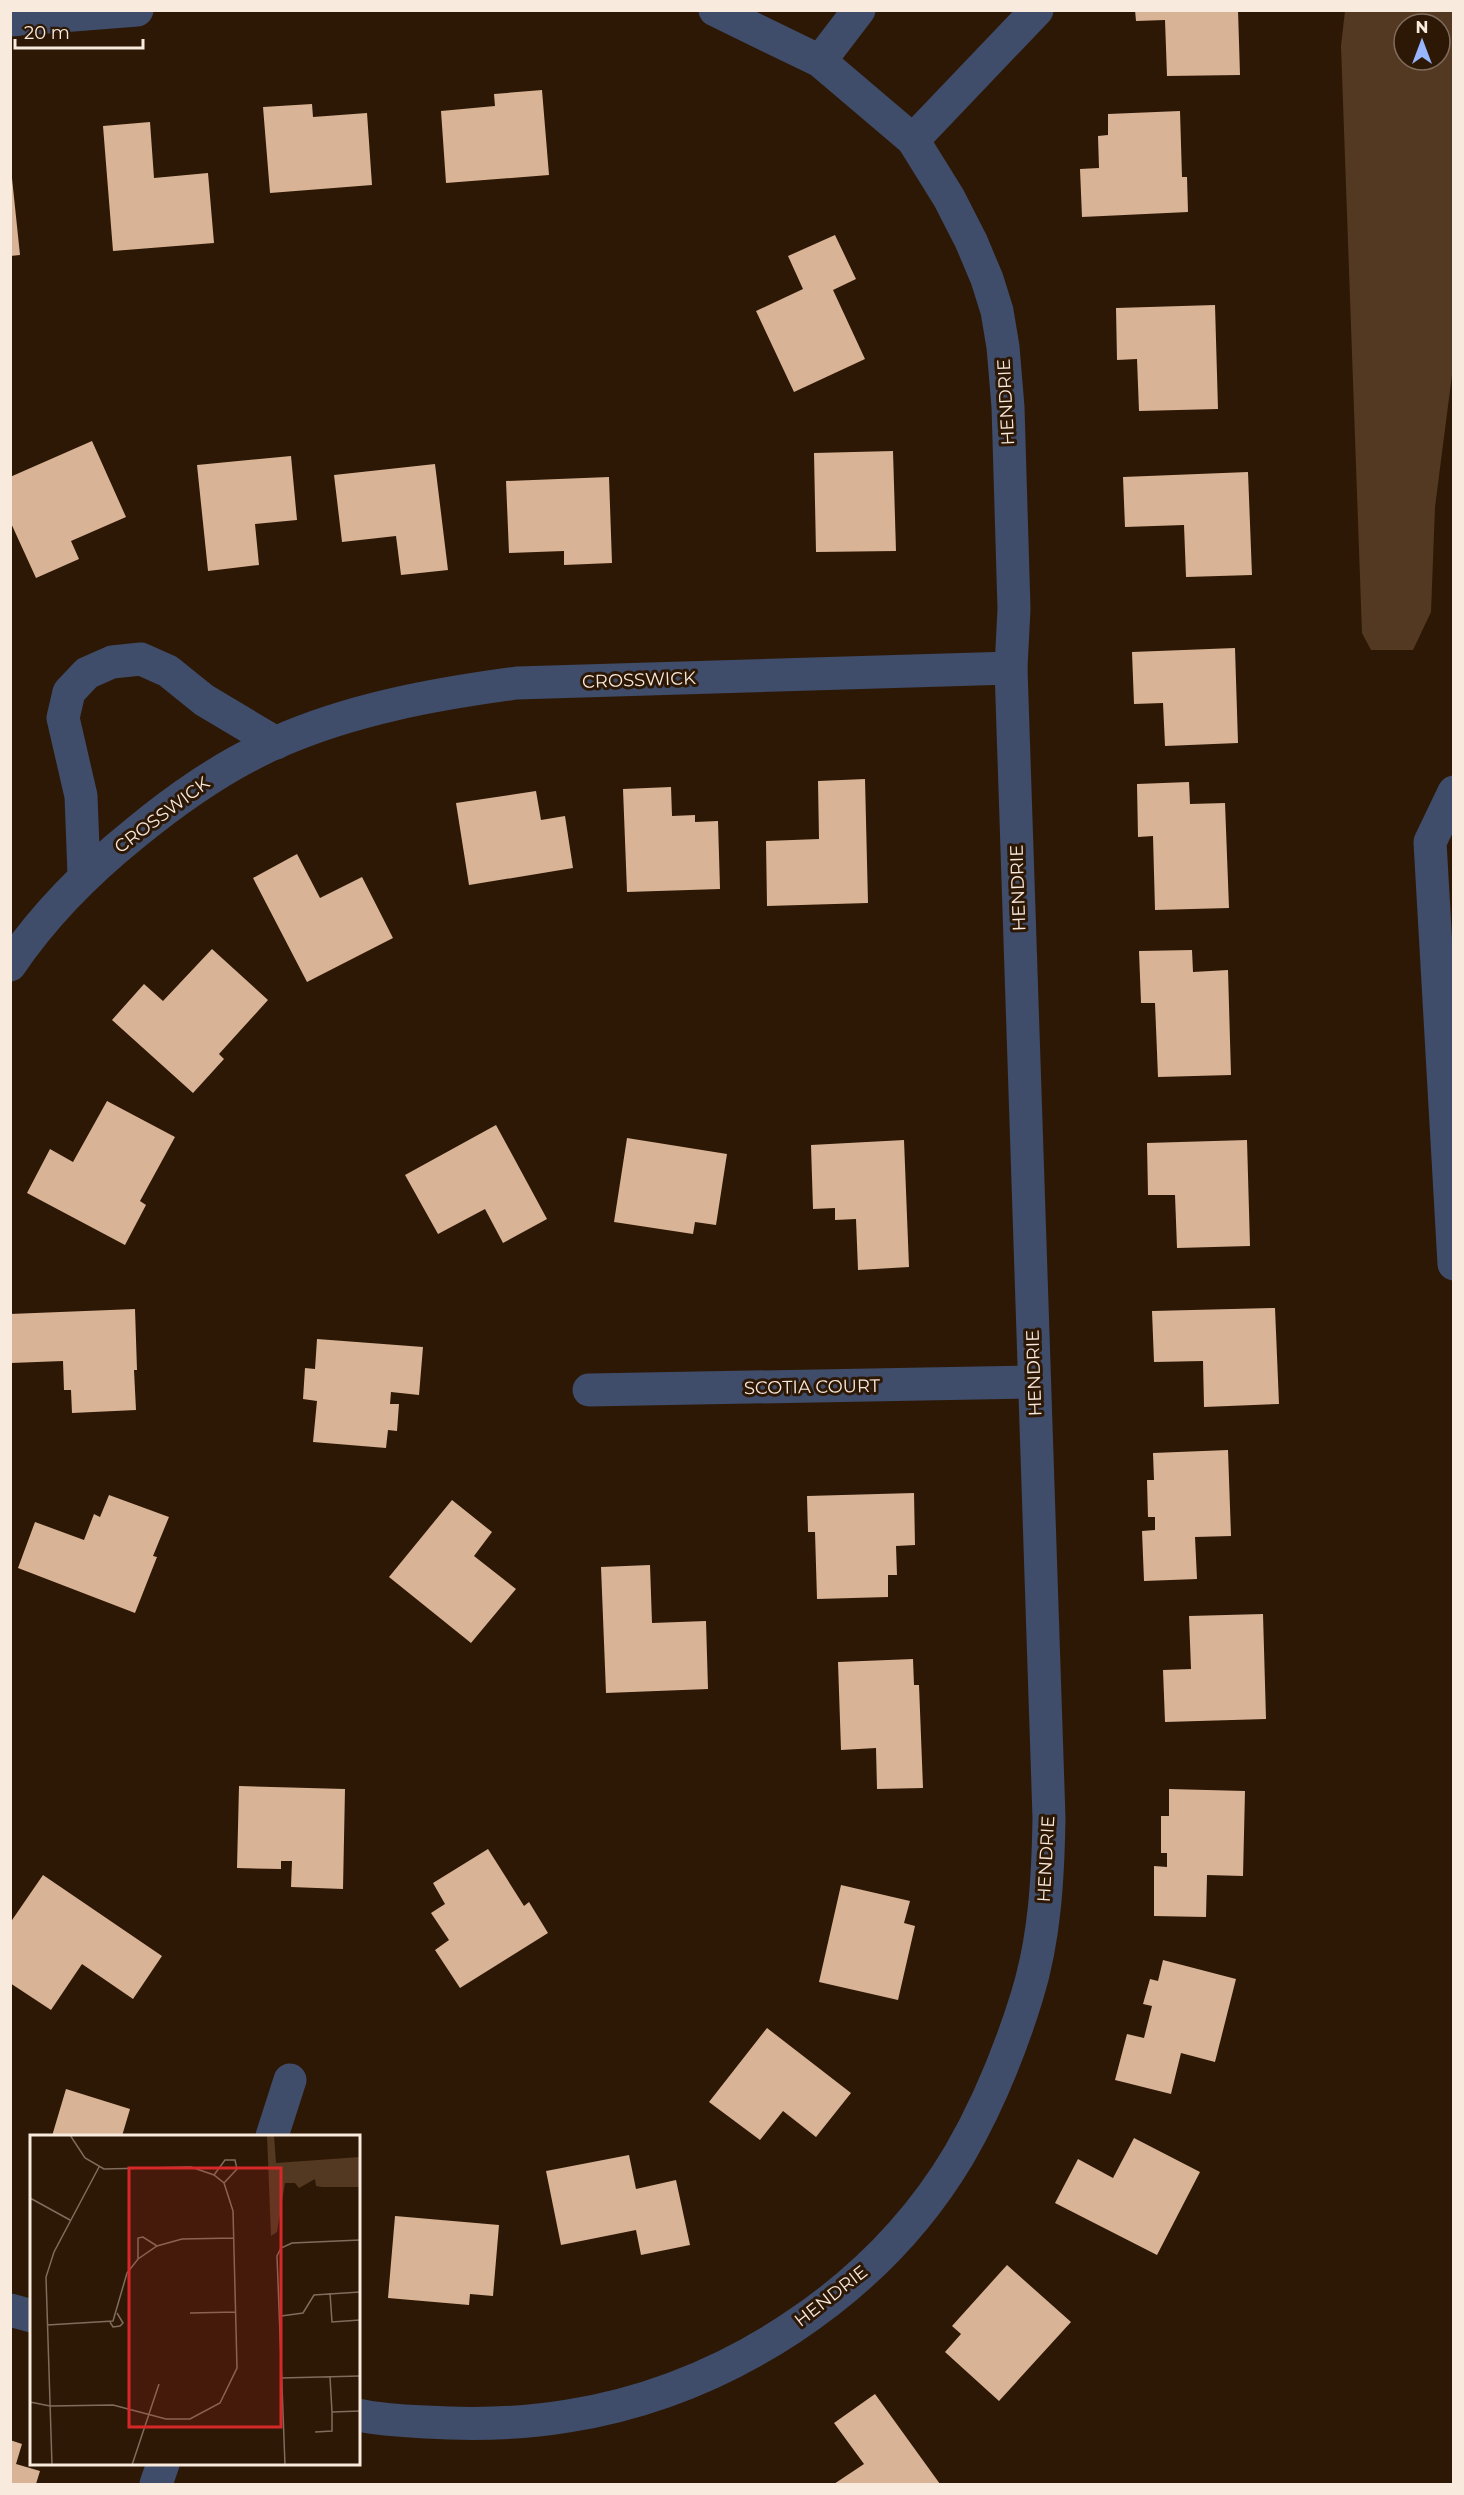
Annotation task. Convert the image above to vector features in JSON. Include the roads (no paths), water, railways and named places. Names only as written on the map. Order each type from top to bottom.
[{"type":"street","points":[[10,20],[137,10]]},
{"type":"street","name":"HENDRIE","points":[[360,2415],[396,2421],[483,2426],[534,2422],[625,2404],[704,2376],[768,2343],[839,2293],[879,2258],[912,2222],[958,2156],[999,2077],[1028,1993],[1042,1924],[1048,1871],[1049,1818],[1011,668],[1014,609],[1008,407],[1003,347],[997,311],[987,279],[950,198],[913,140],[820,61],[715,10]]},
{"type":"street","points":[[820,61],[859,10]]},
{"type":"street","points":[[913,140],[1037,10]]},
{"type":"street","points":[[84,876],[81,796],[63,718],[69,692],[87,673],[112,662],[141,659],[168,671],[204,700],[276,743]]},
{"type":"street","name":"CROSSWICK","points":[[10,965],[84,876],[180,797],[225,769],[276,743],[351,716],[427,697],[517,683],[1011,668]]},
{"type":"street","points":[[1454,792],[1430,842],[1454,1264]]},
{"type":"street","name":"SCOTIA COURT","points":[[589,1390],[1034,1382]]},
{"type":"street","points":[[272,2135],[290,2080]]},
{"type":"street","points":[[10,2310],[30,2315]]},
{"type":"street","points":[[156,2484],[162,2465]]}]
